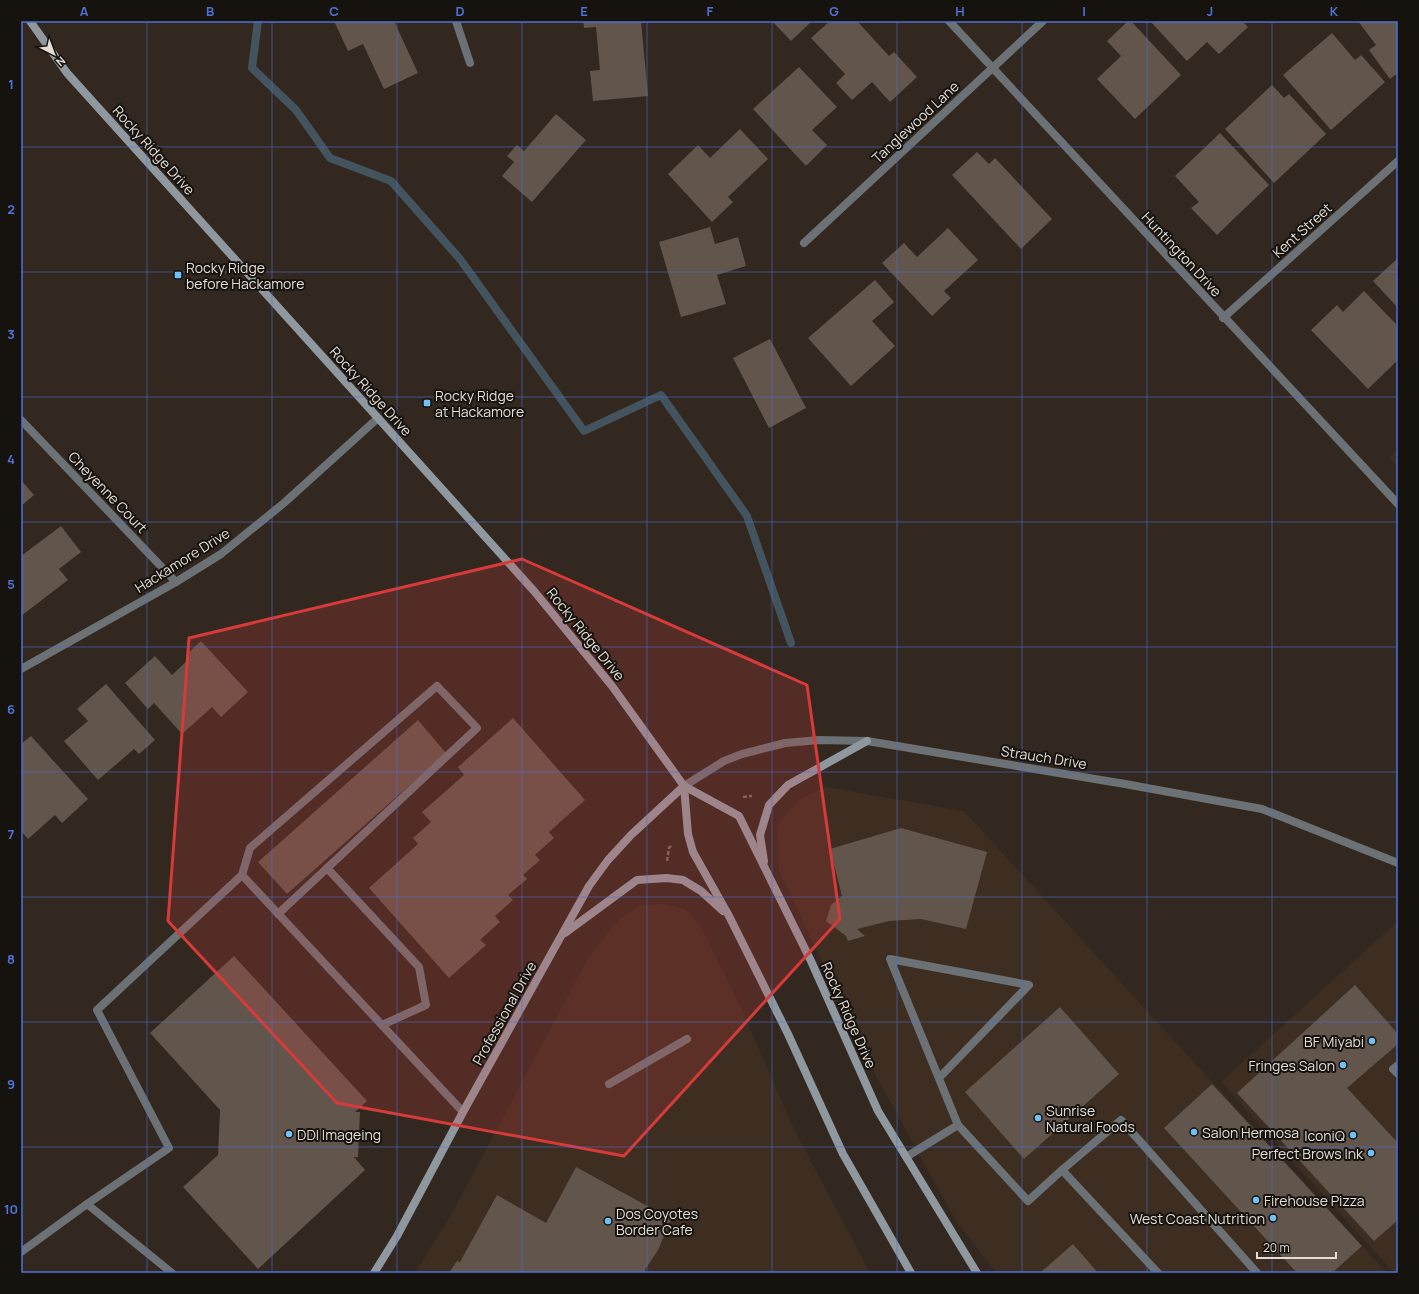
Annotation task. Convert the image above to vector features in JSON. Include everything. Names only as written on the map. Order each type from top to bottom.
[{"type":"main road","name":"Rocky Ridge Drive","points":[[30,21],[67,73],[534,591],[612,686],[684,786],[739,816],[811,961],[878,1111],[977,1273]]},
{"type":"main road","points":[[766,870],[760,835],[770,805],[788,785],[867,741]]},
{"type":"main road","points":[[684,786],[688,834],[694,852],[729,916],[788,1034],[843,1154],[911,1273]]},
{"type":"main road","name":"Professional Drive","points":[[374,1273],[397,1236],[463,1112],[590,886],[608,860],[640,826],[684,786]]},
{"type":"main road","points":[[562,935],[637,880],[667,878],[683,880],[701,891],[729,916]]},
{"type":"street","points":[[456,21],[470,63]]},
{"type":"street","name":"Huntington Drive","points":[[949,21],[1223,318],[1398,504]]},
{"type":"street","name":"Tanglewood Lane","points":[[804,243],[1043,21]]},
{"type":"street","name":"Kent Street","points":[[1223,318],[1398,162]]},
{"type":"street","name":"Hackamore Drive","points":[[21,669],[176,582],[221,554],[284,503],[378,418]]},
{"type":"street","name":"Cheyenne Court","points":[[21,420],[176,582]]},
{"type":"street","points":[[21,1252],[87,1204],[169,1148],[97,1010],[242,875],[250,848],[437,686],[477,728],[278,914]]},
{"type":"street","name":"Strauch Drive","points":[[684,786],[724,761],[742,754],[785,743],[819,740],[867,741],[1125,784],[1262,809],[1398,862]]},
{"type":"street","points":[[327,868],[420,967],[426,1005],[382,1025]]},
{"type":"street","points":[[242,875],[463,1112]]},
{"type":"street","points":[[939,1078],[1028,985],[890,959],[958,1125],[1028,1201],[1121,1120],[1257,1273]]},
{"type":"street","points":[[609,1084],[686,1039]]},
{"type":"street","points":[[1398,1065],[1393,1069],[1398,1074]]},
{"type":"street","points":[[906,1157],[958,1125]]},
{"type":"street","points":[[1062,1170],[1158,1273]]},
{"type":"street","points":[[87,1204],[172,1273]]},
{"type":"path","points":[[741,798],[752,796]]},
{"type":"path","points":[[667,861],[669,848],[676,842]]},
{"type":"highlighted area","points":[[522,559],[807,685],[840,919],[624,1156],[337,1103],[168,921],[189,638]]},
{"type":"shaded area","points":[[1398,449],[1398,468],[1389,457]]},
{"type":"shaded area","points":[[825,787],[964,811],[1387,1273],[997,1273],[956,1221],[877,1078],[779,870],[777,826],[799,799]]},
{"type":"shaded area","points":[[664,904],[685,909],[701,927],[742,1010],[792,1125],[870,1273],[415,1273],[451,1215],[587,960],[618,920],[640,905]]},
{"type":"shaded area","points":[[1398,921],[1398,1273],[1394,1273],[1221,1082]]},
{"type":"building","points":[[334,21],[394,21],[418,73],[384,89],[363,44],[348,51]]},
{"type":"building","points":[[583,21],[641,21],[648,96],[593,101],[590,71],[600,70],[596,27],[584,28]]},
{"type":"building","points":[[772,21],[812,21],[791,41]]},
{"type":"building","points":[[830,21],[857,21],[889,56],[894,52],[917,77],[890,102],[872,82],[852,100],[836,83],[845,74],[811,38]]},
{"type":"building","points":[[1128,21],[1131,21],[1181,75],[1135,119],[1097,79],[1121,56],[1107,41]]},
{"type":"building","points":[[1150,21],[1242,21],[1248,27],[1219,54],[1207,42],[1187,61]]},
{"type":"building","points":[[1358,21],[1398,21],[1398,73],[1390,79],[1369,50],[1376,45]]},
{"type":"building","points":[[1332,33],[1355,60],[1361,55],[1385,82],[1331,130],[1283,75]]},
{"type":"building","points":[[799,67],[837,107],[812,130],[827,145],[806,166],[753,109]]},
{"type":"building","points":[[1272,85],[1284,98],[1289,94],[1326,134],[1274,183],[1225,129]]},
{"type":"building","points":[[556,114],[586,140],[532,202],[502,176],[514,162],[507,156],[517,145],[524,151]]},
{"type":"building","points":[[740,129],[768,159],[728,197],[733,202],[712,222],[668,174],[698,145],[710,158]]},
{"type":"building","points":[[1220,133],[1269,185],[1217,235],[1191,208],[1199,202],[1175,176]]},
{"type":"building","points":[[977,152],[989,164],[995,158],[1052,219],[1021,249],[952,175]]},
{"type":"building","points":[[710,227],[715,244],[738,237],[746,266],[717,275],[726,304],[681,317],[659,242]]},
{"type":"building","points":[[948,228],[978,260],[944,291],[951,298],[932,316],[882,263],[904,243],[917,257]]},
{"type":"building","points":[[1398,258],[1398,308],[1373,281]]},
{"type":"building","points":[[875,280],[894,302],[872,321],[895,346],[851,386],[808,338]]},
{"type":"building","points":[[1364,291],[1398,326],[1398,360],[1368,389],[1311,330],[1337,305],[1343,312]]},
{"type":"building","points":[[770,339],[806,408],[769,428],[733,358]]},
{"type":"building","points":[[21,480],[34,495],[21,506]]},
{"type":"building","points":[[61,526],[81,552],[59,569],[68,580],[21,616],[21,556]]},
{"type":"building","points":[[201,641],[248,692],[221,717],[212,707],[182,734],[154,703],[148,709],[125,683],[155,656],[172,675],[189,659],[186,655]]},
{"type":"building","points":[[106,684],[155,740],[139,754],[134,749],[98,780],[64,741],[88,721],[77,709]]},
{"type":"building","points":[[513,718],[585,800],[549,832],[554,838],[535,855],[540,860],[523,875],[527,879],[508,895],[513,900],[495,916],[500,922],[480,940],[486,945],[449,978],[369,888],[418,844],[413,838],[431,822],[422,812],[464,775],[458,767]]},
{"type":"building","points":[[418,720],[446,753],[287,894],[258,862]]},
{"type":"building","points":[[31,736],[88,799],[62,823],[55,815],[28,839],[21,831],[21,744]]},
{"type":"building","points":[[901,828],[987,852],[966,929],[921,919],[889,921],[857,929],[865,936],[848,941],[846,936],[826,921],[831,905],[842,896],[830,849]]},
{"type":"building","name":"DDI Imageing","points":[[234,956],[367,1101],[355,1112],[360,1112],[358,1157],[354,1157],[365,1170],[258,1269],[183,1187],[218,1155],[220,1110],[150,1033]]},
{"type":"building","points":[[1355,985],[1398,1034],[1398,1044],[1347,1088],[1398,1143],[1398,1220],[1374,1241],[1237,1093]]},
{"type":"building","points":[[1060,1007],[1119,1074],[1024,1159],[965,1092]]},
{"type":"building","points":[[1212,1084],[1362,1246],[1332,1273],[1297,1273],[1164,1128]]},
{"type":"building","points":[[576,1167],[671,1219],[658,1250],[643,1273],[449,1273],[457,1261],[460,1262],[497,1195],[546,1223]]},
{"type":"building","points":[[1073,1244],[1098,1273],[1040,1273]]},
{"type":"waterway","points":[[258,21],[252,68],[296,110],[330,158],[391,181],[460,259],[584,431],[661,395],[747,516],[791,643]]},
{"type":"place","name":"Rocky Ridge before Hackamore","points":[[178,275]]},
{"type":"place","name":"Rocky Ridge at Hackamore","points":[[427,403]]},
{"type":"place","name":"BF Miyabi","points":[[1372,1041]]},
{"type":"place","name":"Fringes Salon","points":[[1343,1065]]},
{"type":"place","name":"Sunrise Natural Foods","points":[[1038,1118]]},
{"type":"place","name":"Salon Hermosa","points":[[1194,1132]]},
{"type":"place","name":"DDI Imageing","points":[[289,1134]]},
{"type":"place","name":"IconiQ","points":[[1353,1135]]},
{"type":"place","name":"Perfect Brows Ink","points":[[1371,1153]]},
{"type":"place","name":"Firehouse Pizza","points":[[1256,1200]]},
{"type":"place","name":"West Coast Nutrition","points":[[1273,1218]]},
{"type":"place","name":"Dos Coyotes Border Cafe","points":[[608,1221]]}]
